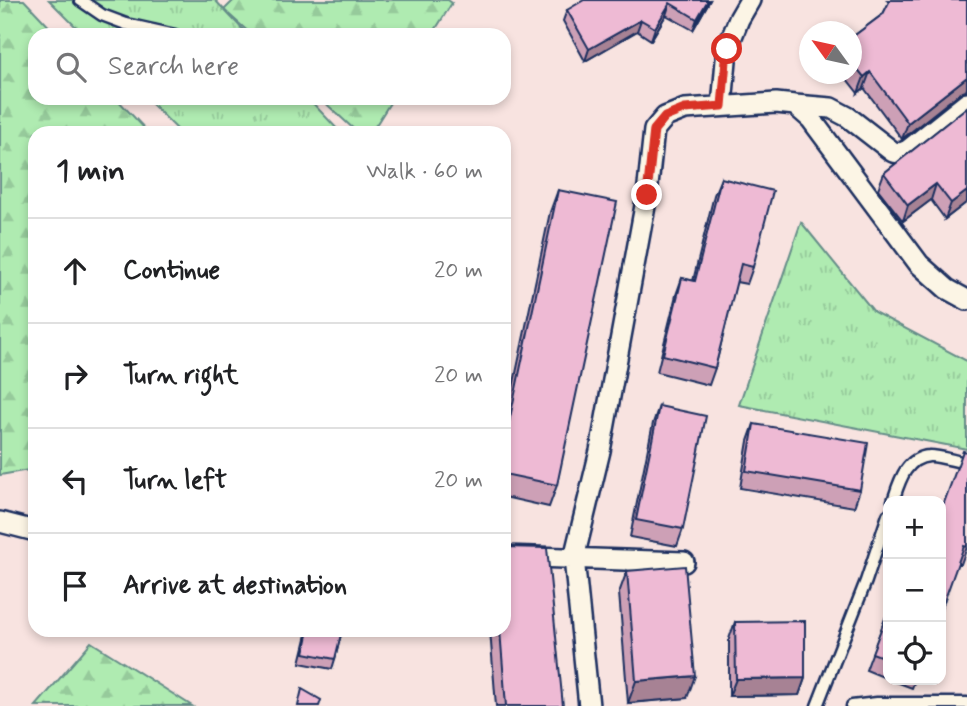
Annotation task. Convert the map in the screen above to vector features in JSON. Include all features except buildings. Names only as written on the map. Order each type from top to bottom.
[{"type":"street","points":[[722,106],[727,49],[750,0]]},
{"type":"street","points":[[589,706],[574,558],[600,451],[647,195],[654,130],[665,117],[685,109],[776,103],[831,108],[848,117],[894,152],[901,153],[967,103]]},
{"type":"street","points":[[796,105],[811,119],[919,264],[947,289],[967,300]]},
{"type":"street","points":[[0,522],[28,529]]},
{"type":"street","points":[[511,556],[684,562]]},
{"type":"lane","points":[[80,0],[102,15],[144,28]]},
{"type":"lane","points":[[895,496],[901,476],[912,462],[929,456],[967,463]]},
{"type":"lane","points":[[817,706],[883,530]]},
{"type":"lane","points":[[852,706],[877,703],[967,703]]},
{"type":"green space","points":[[0,0],[24,0],[50,28],[28,28],[28,105],[123,105],[142,126],[28,126],[28,470],[0,475]]},
{"type":"green space","points":[[49,0],[215,0],[241,28],[77,28]]},
{"type":"green space","points":[[234,0],[448,0],[452,3],[436,28],[244,28],[224,10]]},
{"type":"green space","points":[[153,105],[315,105],[334,126],[174,126]]},
{"type":"green space","points":[[328,105],[389,105],[375,126],[350,126]]},
{"type":"green space","points":[[801,222],[874,312],[967,361],[967,449],[739,405]]},
{"type":"green space","points":[[91,642],[192,706],[36,706]]},
{"type":"route","points":[[647,195],[654,130],[665,117],[685,109],[722,106],[727,49]]}]
